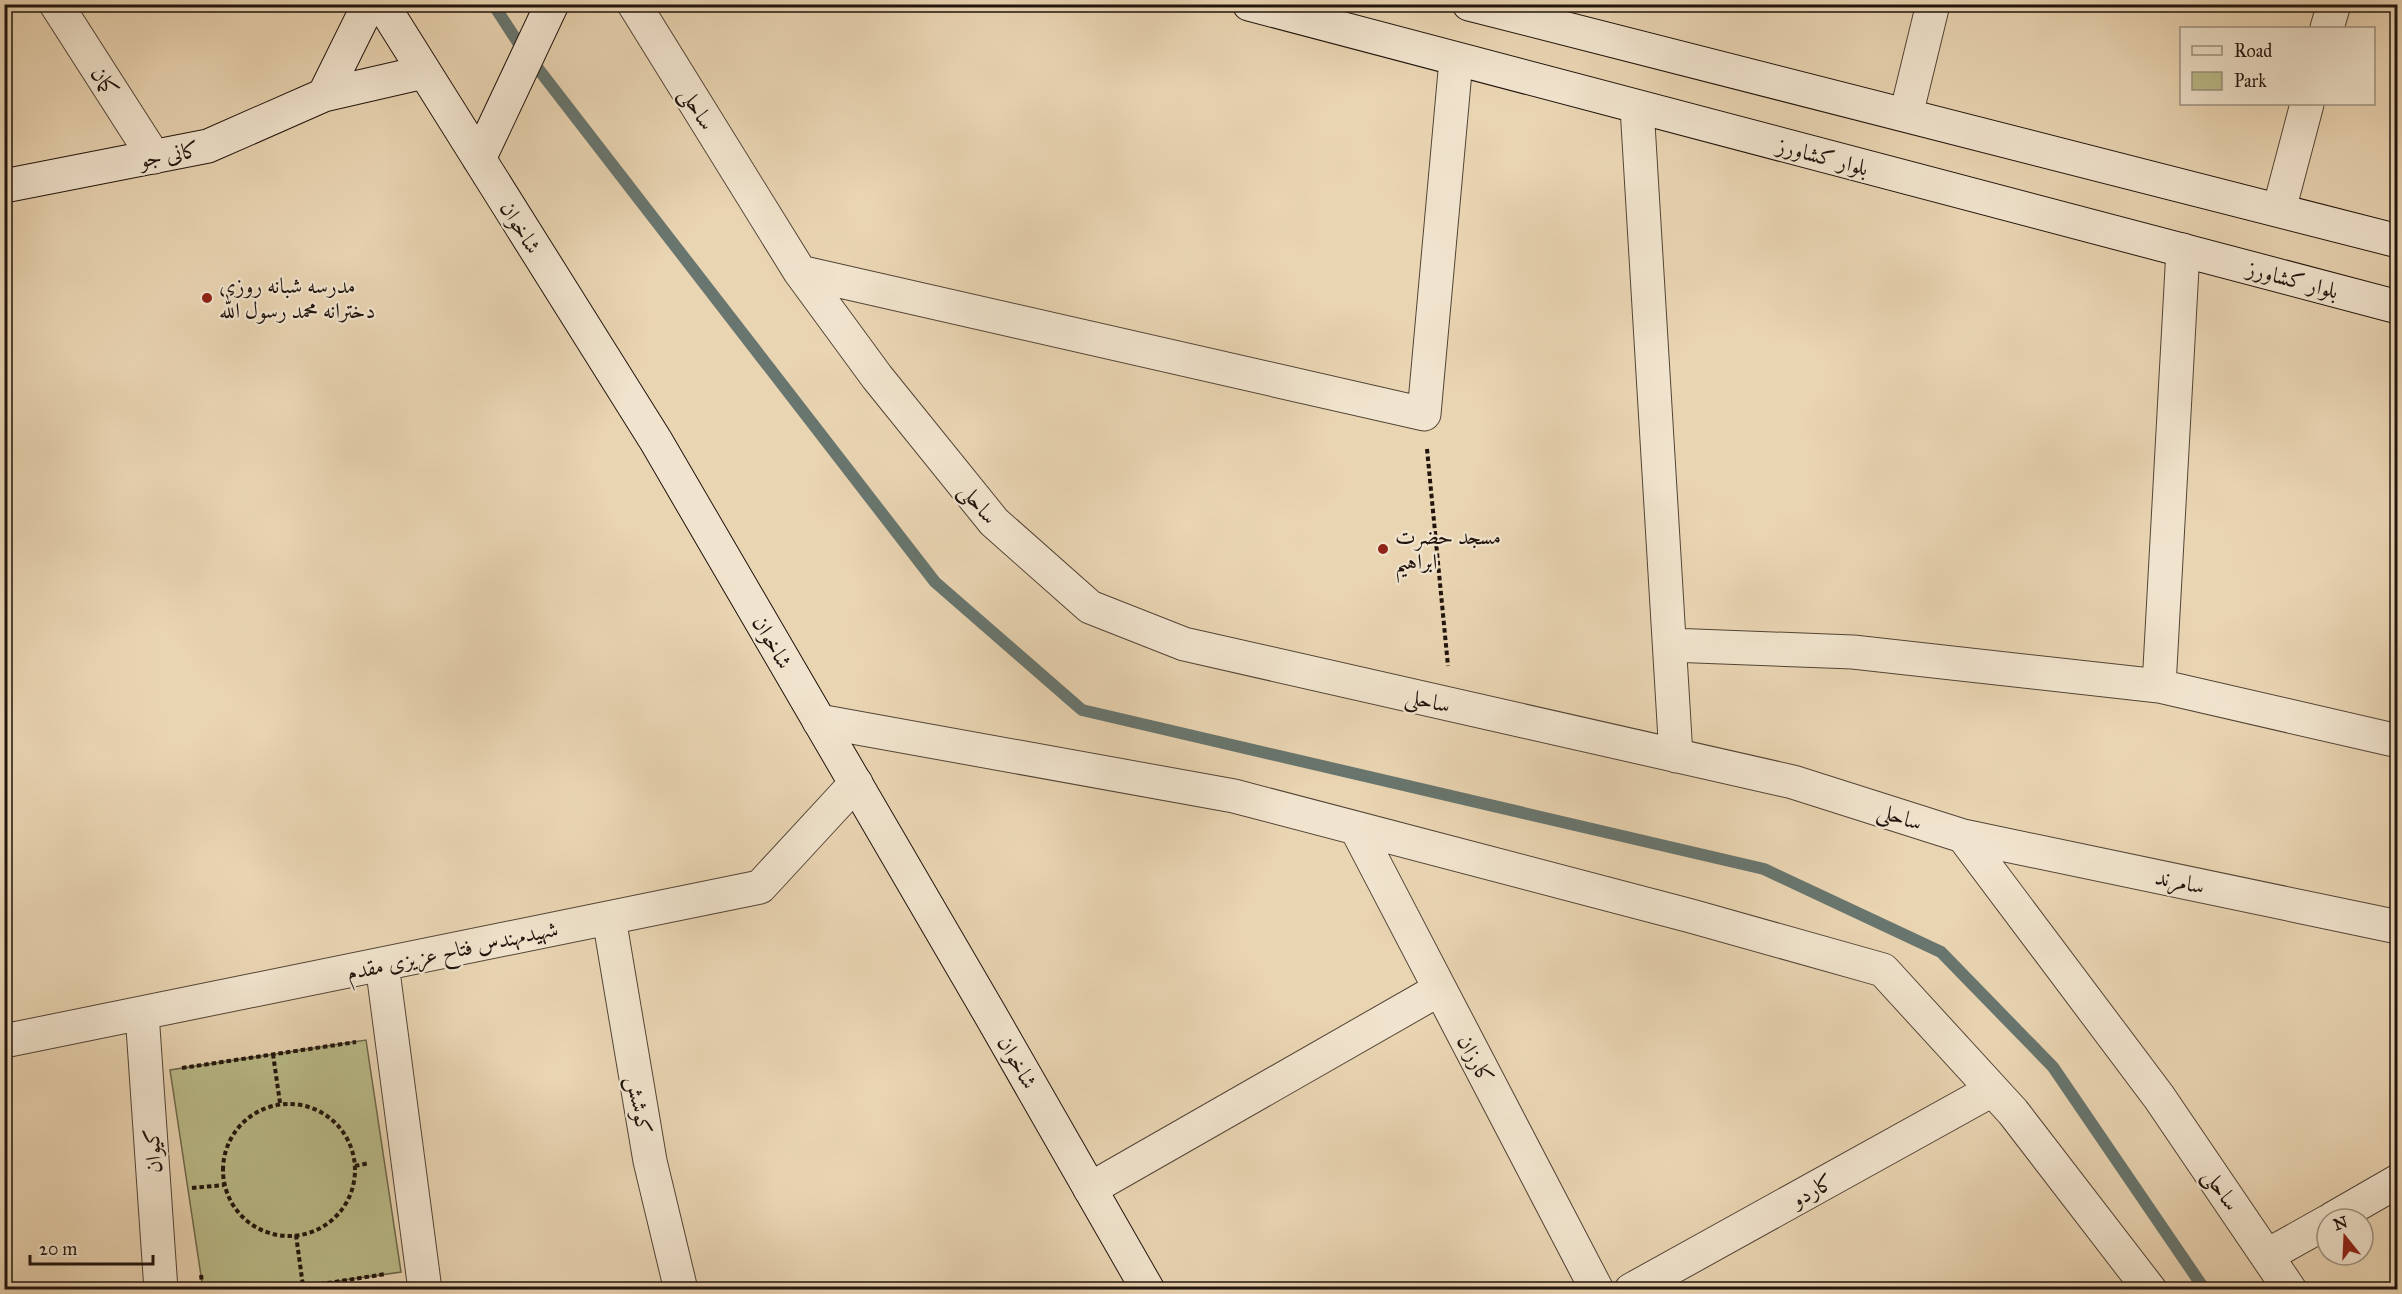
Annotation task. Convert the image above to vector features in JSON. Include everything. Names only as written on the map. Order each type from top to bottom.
[{"type":"street","name":"کمان","points":[[56,4],[154,157]]},
{"type":"street","points":[[324,95],[369,4]]},
{"type":"street","name":"شاخوان","points":[[382,4],[656,441],[1148,1290]]},
{"type":"street","points":[[479,159],[522,72],[552,4]]},
{"type":"street","name":"ساحلی","points":[[634,4],[800,272],[877,377],[994,522],[1090,607],[1184,644],[1793,782],[1963,836],[2159,1097],[2290,1290]]},
{"type":"street","name":"بلوار کشاورز","points":[[1250,4],[2397,307]]},
{"type":"street","points":[[1469,4],[2397,242]]},
{"type":"street","points":[[1906,115],[1934,4]]},
{"type":"street","points":[[2327,27],[2334,4]]},
{"type":"street","points":[[800,272],[1424,414],[1456,60]]},
{"type":"street","name":"کانی جو","points":[[4,186],[208,146],[324,95],[424,72]]},
{"type":"street","points":[[2279,210],[2307,105]]},
{"type":"street","points":[[1636,107],[1676,756]]},
{"type":"street","points":[[2159,686],[2182,250]]},
{"type":"street","points":[[1670,645],[1853,652],[2159,686],[2397,741]]},
{"type":"street","points":[[819,721],[1234,796],[1883,969],[2013,1112],[2150,1290]]},
{"type":"street","name":"شهیدمهندس فتاح عزیزی مقدم","points":[[4,1041],[760,887],[856,783]]},
{"type":"street","name":"کارزان","points":[[1356,828],[1597,1290]]},
{"type":"street","name":"سامرند","points":[[1963,836],[2397,927]]},
{"type":"street","name":"کوشش","points":[[609,918],[650,1161],[681,1290]]},
{"type":"street","points":[[381,964],[425,1290]]},
{"type":"street","points":[[1090,1189],[1440,989]]},
{"type":"street","name":"کیوان","points":[[142,1013],[161,1290]]},
{"type":"street","name":"کاردو","points":[[1631,1290],[1992,1090]]},
{"type":"street","points":[[2353,1207],[2397,1181]]},
{"type":"street","points":[[2268,1256],[2315,1229]]},
{"type":"path","points":[[1424,414],[1452,705]]},
{"type":"path","points":[[182,1068],[366,1040]]},
{"type":"path","points":[[273,1054],[280,1103]]},
{"type":"path","points":[[280,1103],[303,1105],[322,1113],[339,1126],[351,1145],[355,1166],[353,1187],[344,1207],[329,1223],[309,1233],[288,1236],[266,1233],[246,1222],[232,1205],[224,1185],[222,1162],[228,1141],[241,1123],[259,1110],[280,1103]]},
{"type":"path","points":[[188,1188],[224,1185]]},
{"type":"path","points":[[296,1235],[303,1286]]},
{"type":"path","points":[[283,1290],[390,1274]]},
{"type":"green space","points":[[366,1040],[401,1272],[283,1289],[203,1289],[170,1070]]},
{"type":"waterway","points":[[493,4],[519,44],[935,582],[1082,710],[1764,869],[1941,952],[2053,1067],[2205,1290]]},
{"type":"place","name":"مدرسه شبانه روزی دخترانه محمد رسول الله","points":[[207,298]]},
{"type":"place","name":"مسجد حضرت ابراهیم","points":[[1383,549]]}]
